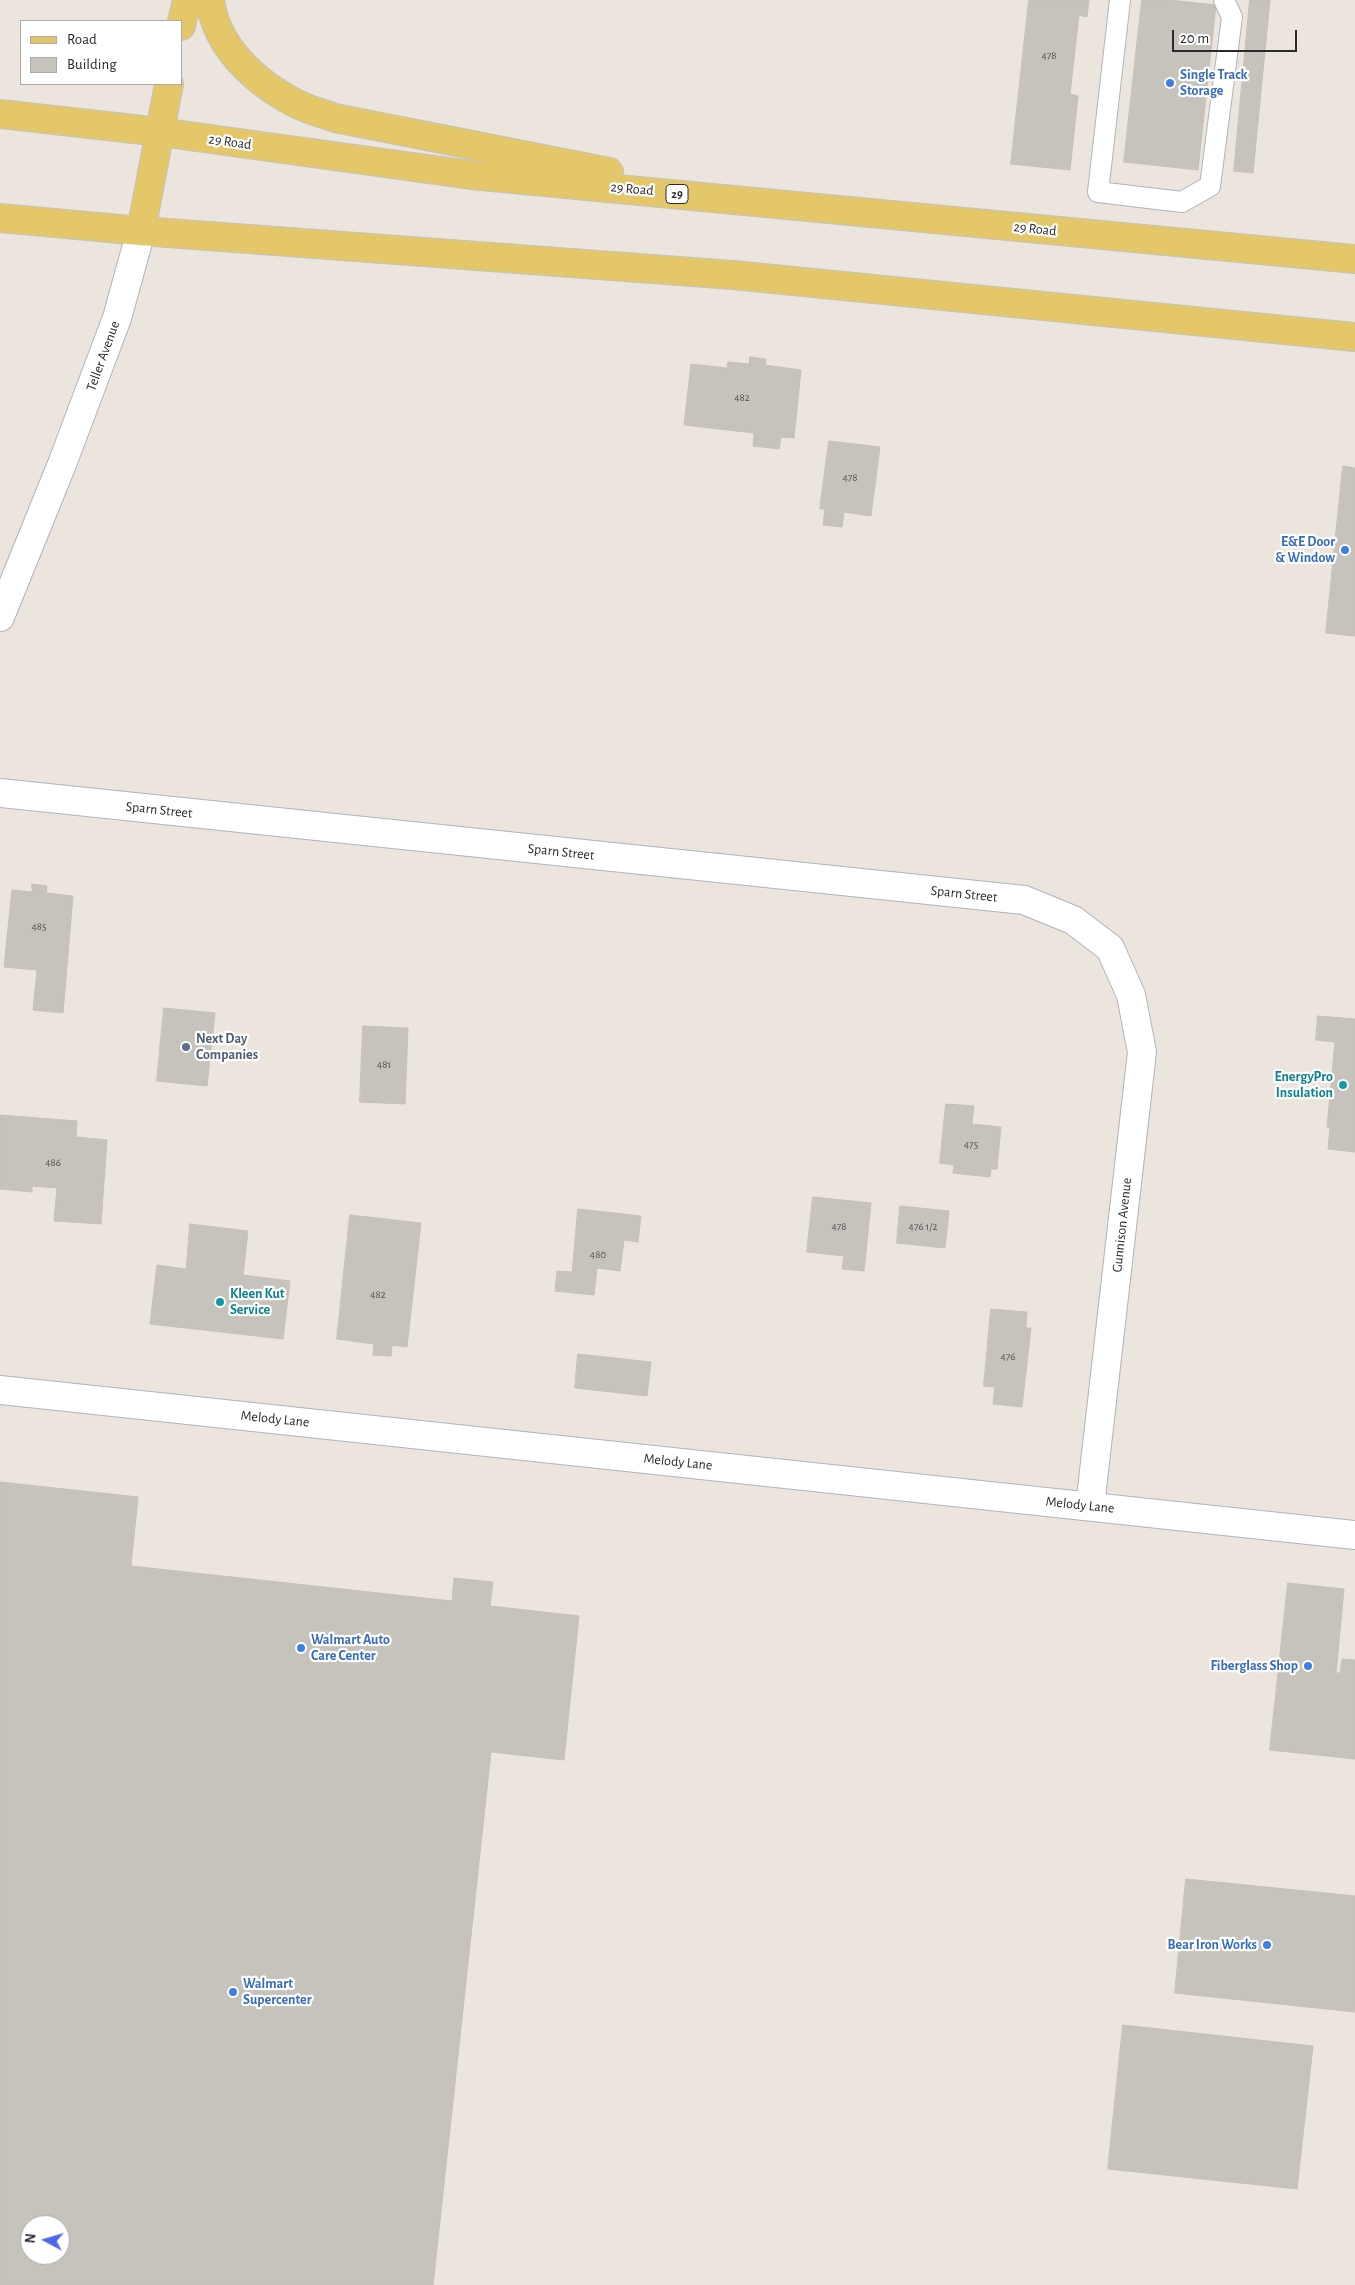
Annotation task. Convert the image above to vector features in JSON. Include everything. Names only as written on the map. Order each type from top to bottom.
[{"type":"main road","points":[[182,22],[187,0]]},
{"type":"main road","points":[[210,0],[213,18],[234,54],[255,77],[296,104],[335,118],[763,202]]},
{"type":"main road","name":"Teller Avenue","points":[[141,231],[169,85]]},
{"type":"main road","name":"29 Road","points":[[0,114],[160,132],[472,175],[1355,259]]},
{"type":"main road","points":[[0,218],[141,231],[734,275],[1355,337]]},
{"type":"street","name":"Teller Avenue","points":[[0,617],[62,464],[117,318],[141,231]]},
{"type":"street","name":"Sparn Street","points":[[0,793],[1024,900],[1073,920],[1110,948]]},
{"type":"street","name":"Gunnison Avenue","points":[[1090,1506],[1142,1052],[1131,995],[1110,948]]},
{"type":"street","name":"Melody Lane","points":[[0,1390],[1355,1535]]},
{"type":"lane","points":[[1120,0],[1098,192],[1182,202],[1210,186],[1232,17],[1224,0]]},
{"type":"building","points":[[1029,0],[1089,0],[1087,17],[1079,15],[1070,94],[1078,96],[1070,170],[1011,164]]},
{"type":"building","name":"Single Track Storage","points":[[1142,0],[1169,0],[1216,5],[1198,170],[1124,162]]},
{"type":"building","name":"Single Track Storage","points":[[1250,0],[1270,0],[1253,173],[1234,171]]},
{"type":"building","points":[[750,357],[766,359],[765,365],[801,370],[794,438],[781,437],[779,449],[753,446],[754,433],[684,425],[691,364],[727,368],[728,362],[749,364]]},
{"type":"building","points":[[829,441],[880,447],[871,516],[844,512],[842,527],[823,525],[825,509],[820,509]]},
{"type":"building","name":"E&E Door & Window","points":[[1343,466],[1355,468],[1355,636],[1326,633]]},
{"type":"building","points":[[32,884],[47,886],[46,893],[73,896],[63,1013],[33,1010],[37,970],[4,967],[12,890],[32,892]]},
{"type":"building","name":"Next Day Companies","points":[[164,1008],[215,1013],[207,1086],[157,1081]]},
{"type":"building","name":"EnergyPro Insulation","points":[[1318,1016],[1355,1019],[1355,1152],[1328,1149],[1330,1128],[1327,1127],[1335,1042],[1316,1040]]},
{"type":"building","points":[[363,1026],[408,1028],[405,1104],[360,1102]]},
{"type":"building","points":[[946,1104],[974,1106],[972,1124],[1001,1127],[997,1169],[991,1169],[990,1177],[953,1173],[954,1165],[940,1163]]},
{"type":"building","points":[[0,1115],[77,1121],[76,1137],[107,1140],[101,1224],[54,1221],[57,1188],[32,1186],[32,1192],[0,1189]]},
{"type":"building","points":[[813,1197],[871,1203],[864,1271],[842,1269],[844,1256],[807,1252]]},
{"type":"building","points":[[900,1206],[949,1211],[945,1248],[897,1243]]},
{"type":"building","points":[[578,1209],[641,1216],[638,1242],[624,1240],[620,1271],[597,1268],[594,1295],[555,1291],[557,1271],[572,1272]]},
{"type":"building","points":[[350,1215],[421,1223],[407,1347],[392,1345],[391,1356],[373,1355],[374,1344],[337,1339]]},
{"type":"building","name":"Kleen Kut Service","points":[[190,1224],[248,1231],[243,1275],[290,1281],[283,1339],[150,1324],[157,1265],[186,1269]]},
{"type":"building","points":[[991,1309],[1027,1312],[1026,1328],[1031,1328],[1022,1407],[993,1404],[995,1387],[984,1386]]},
{"type":"building","points":[[578,1354],[651,1362],[647,1396],[575,1388]]},
{"type":"building","name":"Walmart Supercenter","points":[[0,1482],[138,1497],[131,1566],[452,1601],[454,1578],[493,1582],[490,1606],[579,1616],[564,1760],[491,1752],[433,2285],[0,2285]]},
{"type":"building","name":"Fiberglass Shop","points":[[1288,1583],[1344,1589],[1336,1673],[1340,1673],[1342,1659],[1355,1660],[1355,1759],[1270,1750]]},
{"type":"building","name":"Bear Iron Works","points":[[1186,1879],[1355,1896],[1355,2012],[1175,1993]]},
{"type":"building","points":[[1123,2025],[1313,2046],[1297,2189],[1108,2169]]},
{"type":"place","name":"Single Track Storage","points":[[1170,83]]},
{"type":"place","name":"E&E Door & Window","points":[[1345,550]]},
{"type":"place","name":"Next Day Companies","points":[[186,1047]]},
{"type":"place","name":"EnergyPro Insulation","points":[[1343,1085]]},
{"type":"place","name":"Kleen Kut Service","points":[[220,1302]]},
{"type":"place","name":"Walmart Auto Care Center","points":[[301,1648]]},
{"type":"place","name":"Fiberglass Shop","points":[[1308,1666]]},
{"type":"place","name":"Bear Iron Works","points":[[1267,1945]]},
{"type":"place","name":"Walmart Supercenter","points":[[233,1992]]}]
